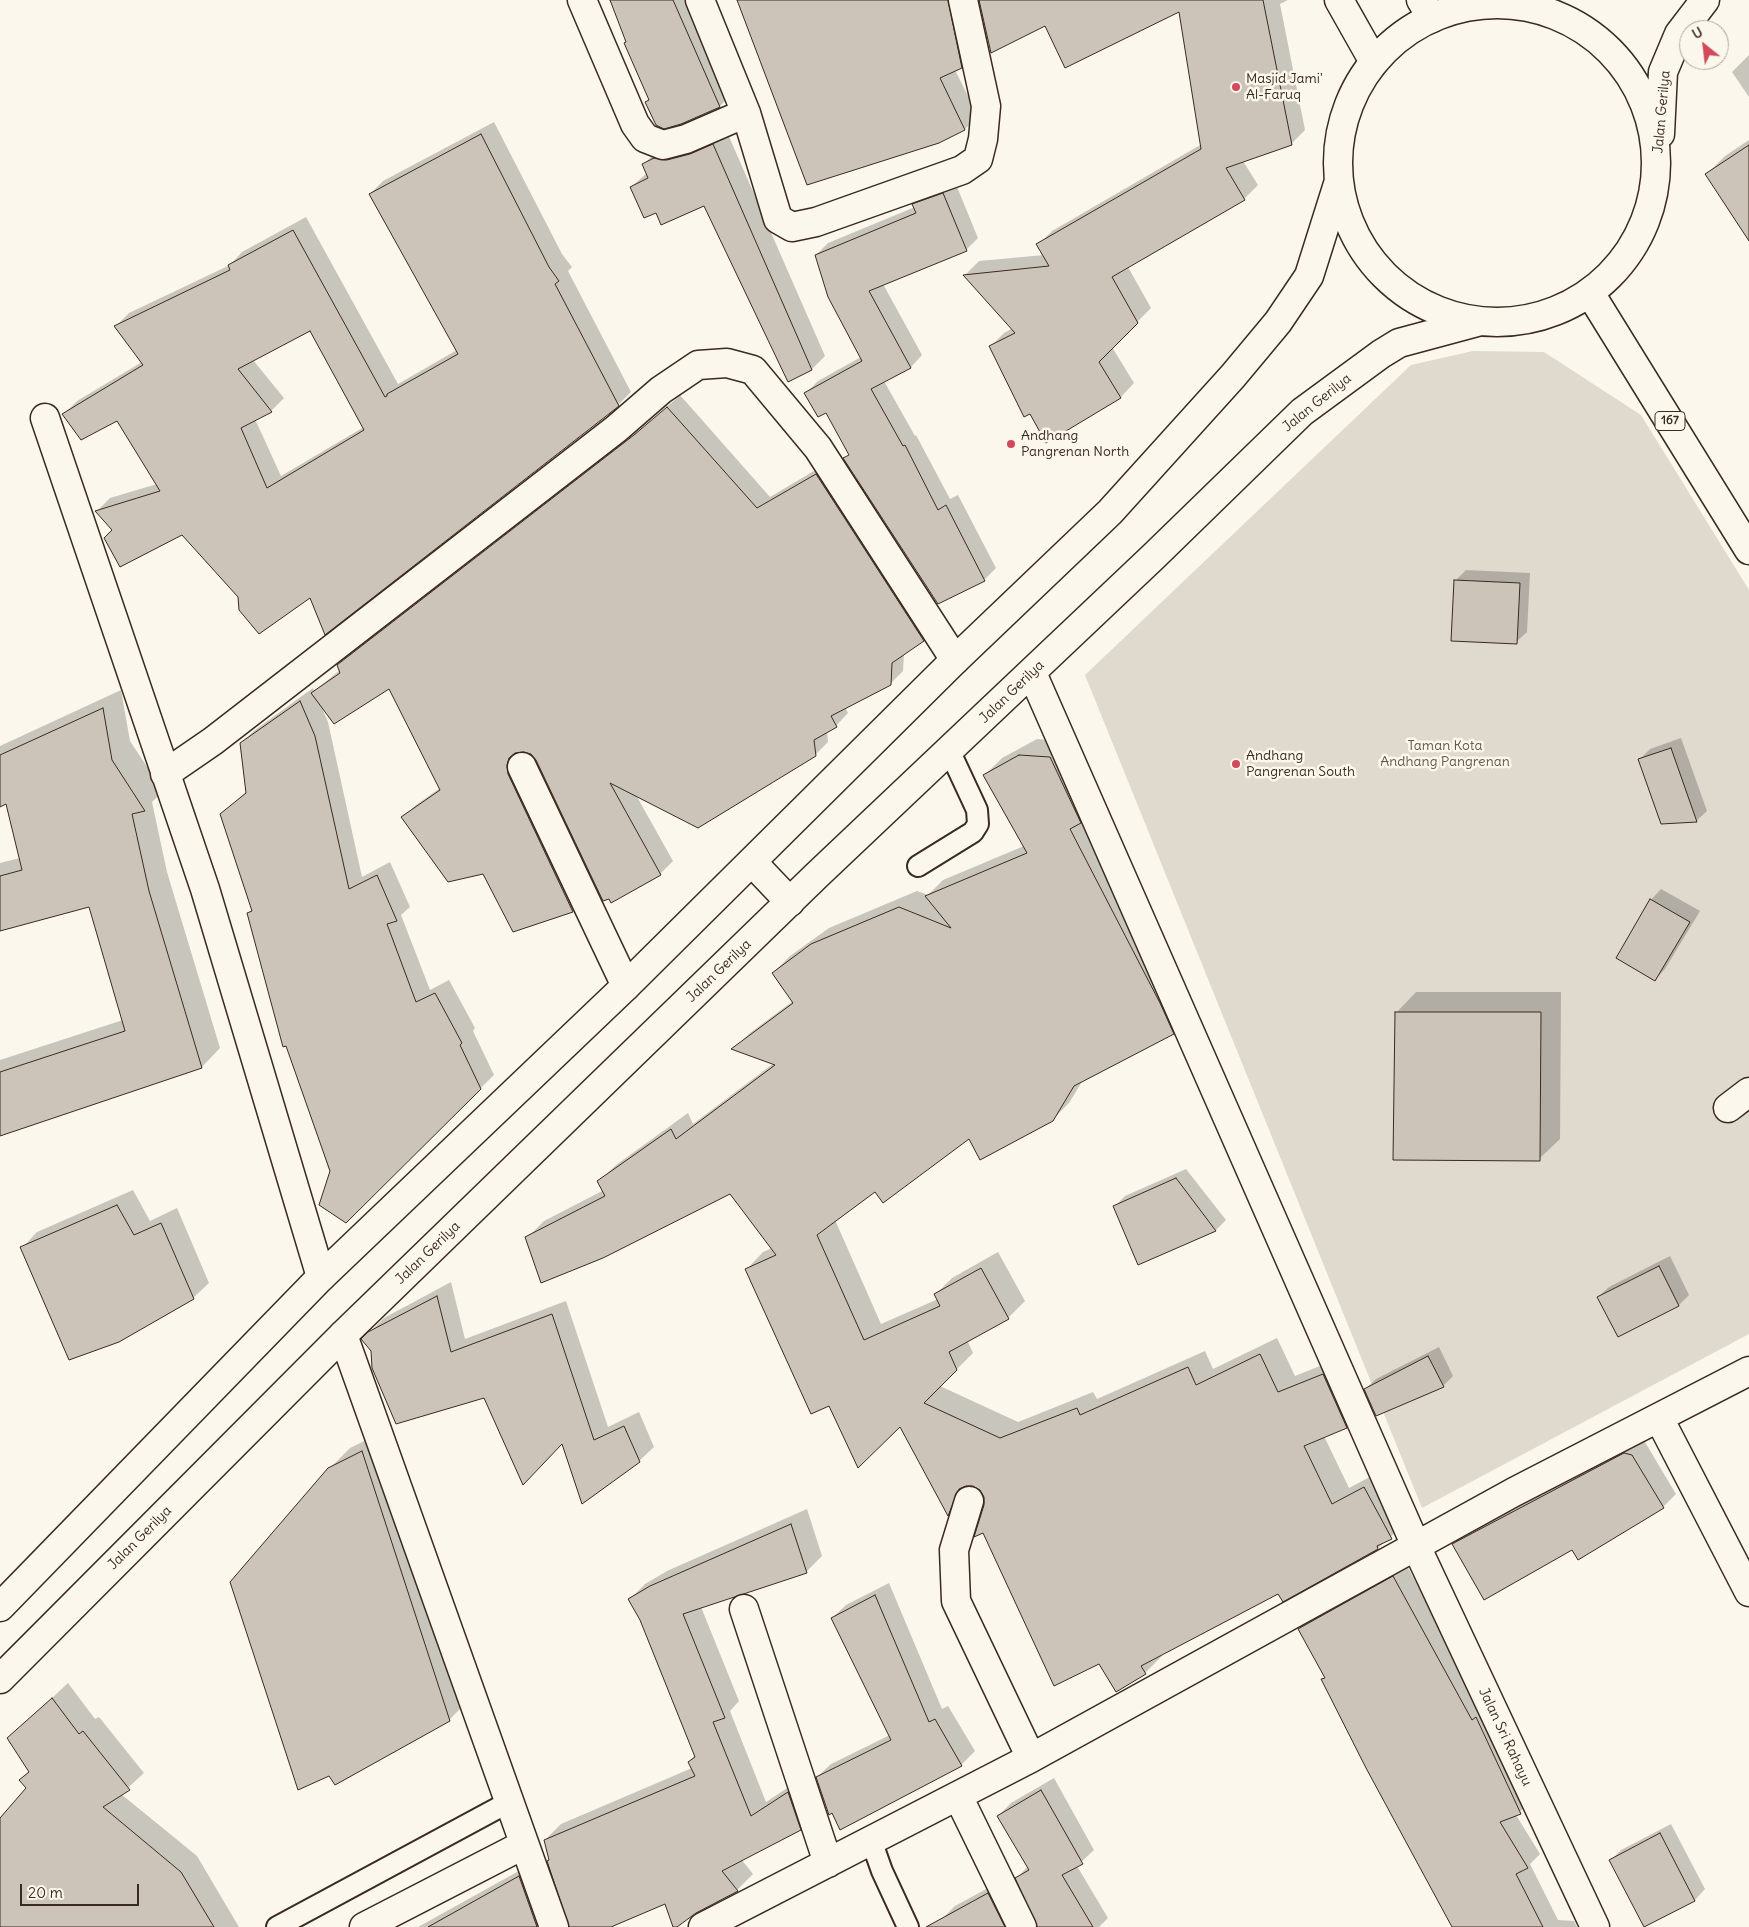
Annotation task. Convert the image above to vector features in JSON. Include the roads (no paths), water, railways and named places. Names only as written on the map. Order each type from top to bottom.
[{"type":"main road","points":[[582,0],[635,124],[645,138],[663,145],[686,139],[746,113]]},
{"type":"main road","points":[[700,0],[746,113],[778,219],[792,227],[816,222],[962,170],[978,159],[983,139],[986,106],[963,0]]},
{"type":"main road","points":[[1339,0],[1374,62]]},
{"type":"main road","points":[[1508,4],[1557,15],[1600,40],[1634,79],[1653,125],[1657,176],[1647,220],[1629,253],[1624,261],[1590,293],[1555,312],[1518,322],[1478,322],[1427,308],[1384,277],[1353,234],[1338,184],[1338,140],[1350,99],[1374,62],[1427,9],[1559,0]]},
{"type":"main road","name":"Jalan Gerilya","points":[[1657,176],[1663,72],[1679,34],[1705,0]]},
{"type":"main road","points":[[0,1607],[321,1277],[626,986],[955,660],[1110,512],[1233,376],[1278,322],[1309,276],[1338,184]]},
{"type":"main road","name":"167","points":[[1590,293],[1747,542]]},
{"type":"main road","name":"Jalan Gerilya","points":[[0,1678],[343,1335],[790,902],[950,752],[1302,412],[1381,354],[1399,344],[1478,322]]},
{"type":"main road","points":[[165,774],[213,741],[608,435],[661,390],[698,364],[727,363],[753,370],[818,448],[955,660]]},
{"type":"main road","points":[[45,418],[132,670],[204,889],[321,1277]]},
{"type":"main road","name":"Jalan Sri Rahayu","points":[[1032,673],[1416,1546],[1595,1927]]},
{"type":"main road","points":[[522,767],[626,986]]},
{"type":"main road","points":[[752,862],[790,902]]},
{"type":"main road","points":[[343,1335],[523,1845],[554,1927]]},
{"type":"main road","points":[[703,1927],[1031,1758],[1514,1492],[1749,1370]]},
{"type":"main road","points":[[1659,1418],[1749,1592]]},
{"type":"main road","points":[[969,1501],[954,1550],[956,1601],[1031,1758]]},
{"type":"main road","points":[[744,1609],[828,1863]]},
{"type":"main road","points":[[958,1796],[1022,1927]]},
{"type":"main road","points":[[364,1927],[523,1845]]},
{"type":"lane","points":[[918,866],[973,832],[978,824],[977,810],[950,752]]},
{"type":"lane","points":[[277,1927],[509,1802]]},
{"type":"lane","points":[[871,1840],[882,1871],[908,1927]]},
{"type":"place","name":"Masjid Jami' Al-Faruq","points":[[1236,87]]},
{"type":"place","name":"Andhang Pangrenan North","points":[[1011,444]]},
{"type":"place","name":"Andhang Pangrenan South","points":[[1236,764]]},
{"type":"park label","name":"Taman Kota Andhang Pangrenan","points":[[1445,754]]}]
